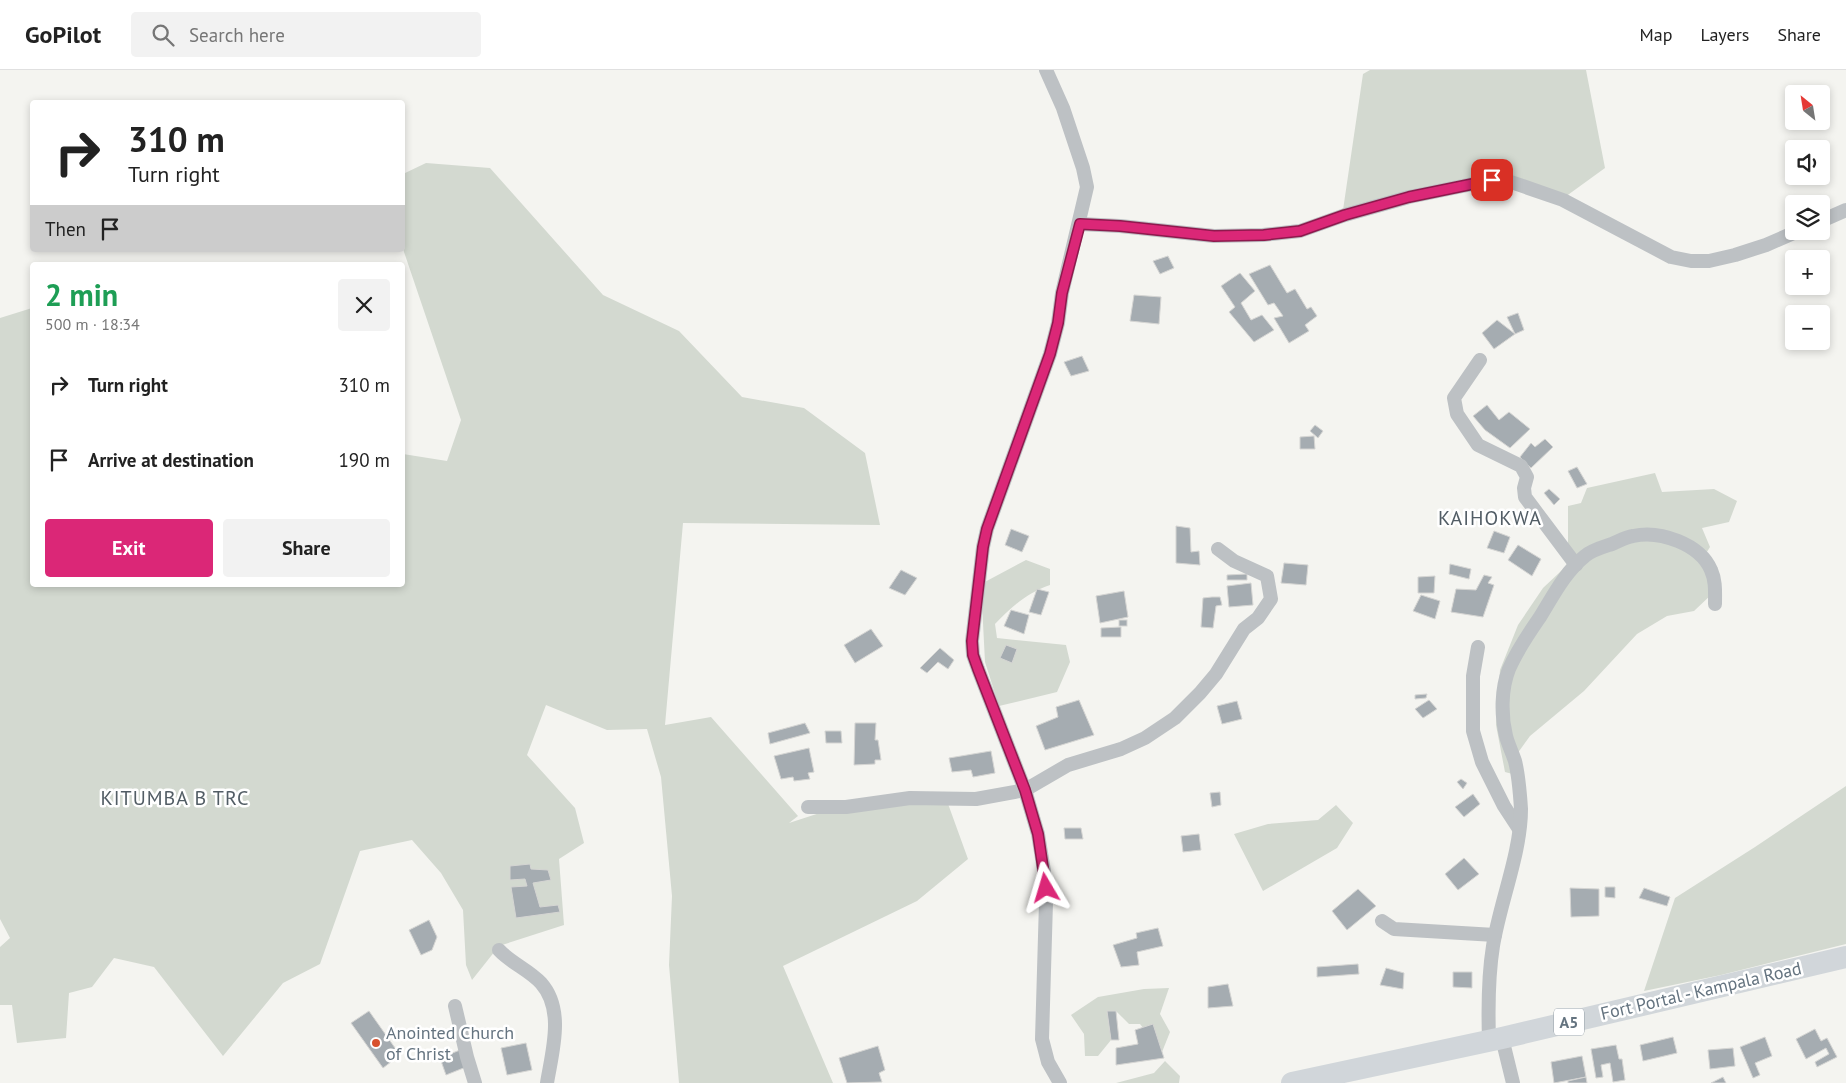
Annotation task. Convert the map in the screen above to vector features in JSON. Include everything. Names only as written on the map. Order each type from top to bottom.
[{"type":"highway","name":"Fort Portal - Kampala Road","points":[[1296,1083],[1495,1039],[1846,957]]},
{"type":"street","points":[[1046,70],[1063,108],[1083,168],[1087,187],[1050,354],[987,529],[983,547],[972,641],[973,655],[1025,790],[1038,834],[1046,888],[1042,1039],[1048,1062],[1060,1083]]},
{"type":"street","points":[[1080,224],[1120,226],[1214,236],[1264,235],[1300,231],[1345,215],[1409,197],[1492,180],[1508,181],[1562,200],[1671,257],[1691,261],[1709,261],[1735,255],[1785,237]]},
{"type":"street","points":[[1830,217],[1846,210]]},
{"type":"street","points":[[1480,360],[1454,398],[1457,414],[1478,444],[1521,466],[1528,477],[1524,488],[1525,497],[1576,565]]},
{"type":"street","points":[[1513,1083],[1495,1039],[1488,994],[1495,935],[1519,829],[1520,790],[1515,761],[1506,737],[1503,719],[1505,683],[1509,669],[1520,647],[1561,583],[1576,565],[1586,555],[1633,536],[1662,536],[1682,543],[1698,553],[1711,569],[1715,585],[1716,604]]},
{"type":"street","points":[[808,806],[846,807],[910,798],[976,799],[1025,790],[1068,765],[1121,748],[1144,738],[1175,718],[1216,674],[1244,630],[1258,618],[1271,600],[1267,576],[1234,561],[1218,549]]},
{"type":"street","points":[[1478,647],[1474,676],[1473,731],[1482,762],[1504,806],[1519,829]]},
{"type":"street","points":[[1382,921],[1394,929],[1495,935]]},
{"type":"street","points":[[499,950],[509,960],[541,983],[550,996],[555,1029],[547,1083]]},
{"type":"street","points":[[455,1006],[475,1083]]},
{"type":"shaded area","points":[[1370,70],[1586,70],[1605,168],[1565,197],[1504,175],[1343,210],[1363,74]]},
{"type":"shaded area","points":[[426,163],[490,168],[603,295],[679,331],[742,397],[804,408],[865,453],[880,525],[683,523],[665,725],[711,717],[798,816],[789,823],[832,809],[947,801],[968,859],[917,901],[783,966],[833,1083],[679,1083],[669,965],[672,896],[661,777],[647,729],[607,730],[546,705],[527,755],[575,808],[584,843],[559,859],[564,925],[499,946],[472,980],[466,965],[463,910],[441,873],[412,840],[360,851],[320,964],[283,983],[223,1056],[154,967],[114,958],[92,987],[69,993],[66,1038],[17,1043],[12,1005],[0,1005],[0,947],[10,938],[0,919],[0,318],[30,309],[30,587],[405,587],[405,454],[447,461],[461,420],[404,252],[405,173]]},
{"type":"shaded area","points":[[1655,473],[1662,492],[1714,489],[1737,501],[1729,522],[1702,528],[1710,547],[1705,555],[1712,594],[1694,611],[1667,616],[1637,634],[1584,691],[1530,736],[1517,754],[1520,776],[1505,772],[1496,725],[1500,670],[1518,625],[1543,588],[1577,556],[1568,553],[1568,506],[1581,503],[1587,488]]},
{"type":"shaded area","points":[[1026,560],[1050,569],[1050,585],[1027,596],[1013,606],[995,624],[997,638],[1066,645],[1070,662],[1057,692],[999,706],[985,662],[981,584]]},
{"type":"shaded area","points":[[1846,786],[1846,944],[1721,975],[1644,991],[1675,898]]},
{"type":"shaded area","points":[[1336,805],[1353,823],[1337,848],[1263,891],[1234,834],[1268,824],[1318,820]]},
{"type":"shaded area","points":[[1169,988],[1160,1014],[1170,1032],[1162,1052],[1140,1024],[1129,1024],[1116,1011],[1107,1011],[1111,1040],[1098,1056],[1085,1056],[1084,1034],[1071,1015],[1098,997],[1144,989]]},
{"type":"shaded area","points":[[1165,1061],[1180,1076],[1179,1083],[1116,1083],[1154,1073]]},
{"type":"building","points":[[1168,256],[1174,268],[1160,274],[1153,261]]},
{"type":"building","points":[[1270,265],[1287,293],[1295,289],[1307,309],[1311,307],[1317,316],[1305,325],[1309,331],[1289,343],[1274,318],[1283,316],[1274,303],[1268,305],[1249,274]]},
{"type":"building","points":[[1240,273],[1255,291],[1241,303],[1251,320],[1262,315],[1274,330],[1254,342],[1229,312],[1235,307],[1221,286]]},
{"type":"building","points":[[1134,295],[1161,297],[1159,324],[1130,321]]},
{"type":"building","points":[[1518,313],[1524,330],[1515,334],[1507,317]]},
{"type":"building","points":[[1497,320],[1515,334],[1494,349],[1482,333]]},
{"type":"building","points":[[1082,356],[1089,371],[1071,376],[1064,362]]},
{"type":"building","points":[[1487,405],[1499,420],[1509,412],[1530,429],[1510,448],[1485,430],[1473,416]]},
{"type":"building","points":[[1315,425],[1323,431],[1318,438],[1310,431]]},
{"type":"building","points":[[1314,436],[1315,449],[1300,449],[1300,437]]},
{"type":"building","points":[[1545,439],[1553,447],[1531,468],[1520,457],[1531,443],[1535,447]]},
{"type":"building","points":[[1577,467],[1587,484],[1577,488],[1568,471]]},
{"type":"building","points":[[1549,489],[1560,499],[1554,505],[1544,493]]},
{"type":"building","points":[[1176,526],[1190,528],[1191,552],[1199,551],[1200,565],[1176,563]]},
{"type":"building","points":[[1011,529],[1029,536],[1022,552],[1005,545]]},
{"type":"building","points":[[1494,531],[1510,537],[1504,553],[1487,548]]},
{"type":"building","points":[[1518,545],[1541,559],[1532,576],[1508,560]]},
{"type":"building","points":[[1284,563],[1308,565],[1306,585],[1281,583]]},
{"type":"building","points":[[1450,564],[1471,569],[1469,579],[1449,574]]},
{"type":"building","points":[[901,570],[917,578],[905,595],[889,588]]},
{"type":"building","points":[[1247,574],[1247,580],[1227,580],[1227,575]]},
{"type":"building","points":[[1484,575],[1492,577],[1488,583],[1494,585],[1483,617],[1451,612],[1456,589],[1476,590]]},
{"type":"building","points":[[1435,576],[1434,593],[1418,593],[1418,577]]},
{"type":"building","points":[[1251,583],[1253,605],[1229,607],[1227,586]]},
{"type":"building","points":[[1037,589],[1049,592],[1041,615],[1029,612]]},
{"type":"building","points":[[1124,591],[1128,617],[1100,623],[1096,596]]},
{"type":"building","points":[[1421,595],[1440,601],[1435,619],[1413,611]]},
{"type":"building","points":[[1220,597],[1222,605],[1216,606],[1213,628],[1201,627],[1203,598]]},
{"type":"building","points":[[1011,610],[1029,615],[1024,634],[1004,626]]},
{"type":"building","points":[[1119,620],[1127,620],[1127,626],[1119,626]]},
{"type":"building","points":[[1121,627],[1121,637],[1101,637],[1101,628]]},
{"type":"building","points":[[871,629],[883,646],[855,663],[844,645]]},
{"type":"building","points":[[1006,645],[1017,649],[1012,663],[1000,658]]},
{"type":"building","points":[[940,648],[954,660],[948,669],[938,662],[927,673],[920,668]]},
{"type":"building","points":[[1427,694],[1426,698],[1415,699],[1415,695]]},
{"type":"building","points":[[1079,700],[1094,735],[1045,750],[1036,726],[1058,717],[1056,707]]},
{"type":"building","points":[[1429,700],[1437,709],[1423,718],[1415,709]]},
{"type":"building","points":[[1237,701],[1242,719],[1222,724],[1217,706]]},
{"type":"building","points":[[805,723],[810,733],[770,744],[768,733]]},
{"type":"building","points":[[855,723],[876,723],[875,740],[878,740],[881,760],[875,760],[875,764],[854,765]]},
{"type":"building","points":[[825,731],[841,731],[842,743],[826,743]]},
{"type":"building","points":[[809,748],[814,772],[808,773],[810,779],[794,781],[793,777],[781,779],[774,756]]},
{"type":"building","points":[[991,751],[995,773],[973,777],[971,770],[952,772],[949,758]]},
{"type":"building","points":[[1461,779],[1467,783],[1463,789],[1457,782]]},
{"type":"building","points":[[1220,792],[1221,805],[1212,807],[1210,793]]},
{"type":"building","points":[[1473,794],[1480,804],[1464,817],[1455,807]]},
{"type":"building","points":[[1064,828],[1081,828],[1083,839],[1065,839]]},
{"type":"building","points":[[1199,834],[1201,850],[1183,852],[1181,836]]},
{"type":"building","points":[[1464,858],[1479,874],[1458,890],[1445,874]]},
{"type":"building","points":[[530,864],[531,869],[548,870],[551,880],[533,883],[540,907],[558,905],[560,912],[516,918],[511,887],[527,886],[525,879],[510,880],[510,866]]},
{"type":"building","points":[[1605,887],[1615,887],[1615,898],[1605,897]]},
{"type":"building","points":[[1570,888],[1599,889],[1599,916],[1571,917]]},
{"type":"building","points":[[1644,888],[1670,897],[1667,906],[1639,898]]},
{"type":"building","points":[[1358,889],[1376,906],[1347,930],[1332,911]]},
{"type":"building","points":[[429,920],[437,937],[432,950],[421,955],[409,930]]},
{"type":"building","points":[[1158,928],[1163,946],[1137,952],[1139,965],[1121,967],[1113,945],[1137,938],[1136,933]]},
{"type":"building","points":[[1358,964],[1359,974],[1317,977],[1317,967]]},
{"type":"building","points":[[1386,968],[1404,973],[1403,989],[1380,985]]},
{"type":"building","points":[[1453,972],[1472,972],[1472,988],[1453,987]]},
{"type":"building","points":[[1228,984],[1233,1006],[1208,1008],[1208,987]]},
{"type":"building","points":[[369,1011],[400,1055],[383,1068],[351,1023]]},
{"type":"building","points":[[1107,1011],[1116,1011],[1119,1040],[1111,1040]]},
{"type":"building","points":[[1153,1024],[1164,1058],[1116,1065],[1116,1048],[1138,1044],[1135,1030]]},
{"type":"building","points":[[1815,1029],[1821,1041],[1827,1038],[1837,1057],[1817,1067],[1815,1062],[1829,1054],[1826,1048],[1806,1059],[1796,1039]]},
{"type":"building","points":[[1673,1037],[1677,1053],[1643,1061],[1640,1045]]},
{"type":"building","points":[[1765,1037],[1772,1056],[1755,1063],[1760,1075],[1753,1078],[1740,1047]]},
{"type":"building","points":[[526,1043],[532,1070],[507,1075],[501,1048]]},
{"type":"building","points":[[1616,1045],[1619,1059],[1622,1059],[1625,1080],[1613,1082],[1610,1063],[1601,1065],[1603,1077],[1596,1078],[1591,1049]]},
{"type":"building","points":[[878,1046],[885,1070],[879,1073],[882,1082],[847,1083],[839,1058]]},
{"type":"building","points":[[1733,1048],[1735,1066],[1710,1069],[1708,1050]]},
{"type":"building","points":[[460,1050],[466,1067],[446,1075],[440,1058]]},
{"type":"building","points":[[1582,1056],[1586,1077],[1554,1083],[1551,1062]]},
{"type":"building","points":[[1586,1077],[1587,1083],[1568,1083],[1568,1081]]},
{"type":"building","points":[[1723,1077],[1726,1083],[1711,1083]]},
{"type":"place","name":"Anointed Church of Christ","points":[[376,1043]]},
{"type":"district","name":"KAIHOKWA","points":[[1490,518]]},
{"type":"district","name":"KITUMBA B TRC","points":[[175,798]]},
{"type":"route","points":[[1046,888],[1038,834],[1025,790],[973,655],[972,641],[983,547],[987,529],[1050,354],[1058,323],[1062,293],[1080,224],[1169,230],[1214,236],[1264,235],[1300,231],[1345,215],[1409,197],[1492,180]]}]
